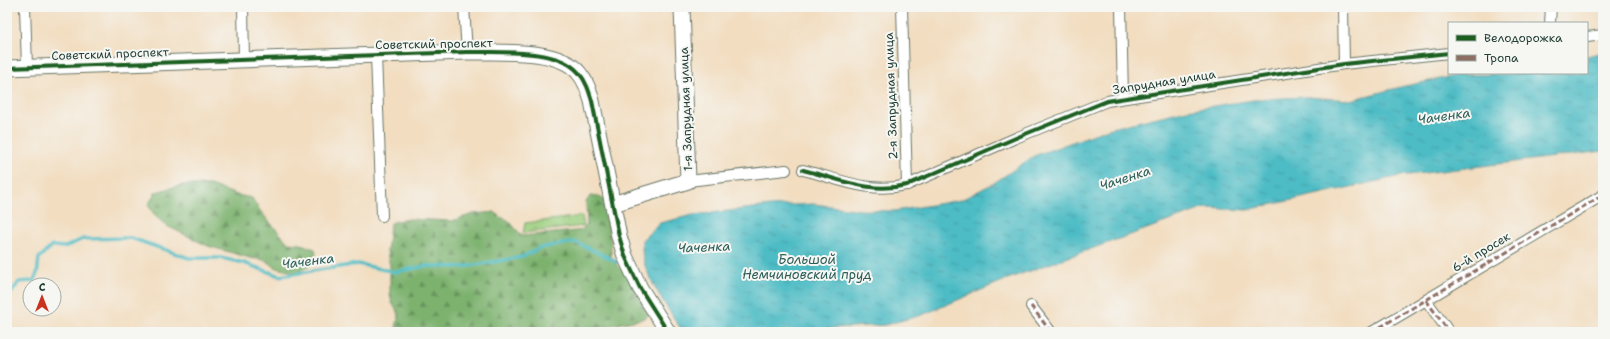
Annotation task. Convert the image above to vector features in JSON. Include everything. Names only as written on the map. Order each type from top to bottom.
[{"type":"street","points":[[26,7],[27,67]]},
{"type":"street","points":[[243,7],[244,59]]},
{"type":"street","points":[[464,7],[467,52]]},
{"type":"street","name":"1-я Запрудная улица","points":[[613,204],[688,181],[682,7]]},
{"type":"street","name":"2-я Запрудная улица","points":[[902,7],[907,185]]},
{"type":"street","points":[[1121,7],[1123,97]]},
{"type":"street","points":[[1343,7],[1344,64]]},
{"type":"street","points":[[1550,22],[1551,7]]},
{"type":"street","points":[[1588,37],[1603,35]]},
{"type":"street","name":"Советский проспект","points":[[7,68],[467,52],[531,53],[568,64],[579,72],[586,83],[592,101],[619,236],[627,261],[640,288],[668,332]]},
{"type":"street","name":"Запрудная улица","points":[[803,170],[856,185],[876,188],[894,188],[907,185],[1024,134],[1108,101],[1123,97],[1148,95],[1344,64],[1448,53]]},
{"type":"street","points":[[376,55],[382,216]]},
{"type":"street","points":[[688,181],[786,170]]},
{"type":"street","name":"6-й просек","points":[[1372,332],[1603,195]]},
{"type":"street","points":[[1426,300],[1449,332]]},
{"type":"street","points":[[1031,306],[1051,332]]},
{"type":"green space","points":[[182,185],[210,185],[237,195],[252,198],[264,216],[288,243],[301,244],[315,249],[316,254],[309,266],[295,273],[277,268],[264,260],[250,258],[208,246],[167,226],[156,217],[148,205],[156,192]]},
{"type":"green space","points":[[590,196],[597,196],[603,199],[611,241],[611,256],[615,263],[627,275],[648,315],[642,319],[579,332],[395,332],[399,314],[392,303],[390,295],[390,266],[387,252],[390,224],[396,221],[410,219],[452,221],[473,214],[495,212],[500,217],[508,220],[522,236],[575,231],[582,230],[587,224],[586,202]]},
{"type":"green space","points":[[582,216],[584,226],[523,233],[525,223]]},
{"type":"water","name":"Большой Немчиновский пруд","points":[[1603,52],[1603,151],[1400,176],[1247,210],[1205,208],[1010,278],[922,315],[885,325],[768,332],[683,332],[654,286],[643,258],[642,240],[660,223],[693,215],[771,206],[814,204],[861,210],[895,211],[961,200],[994,183],[1034,156],[1108,129],[1187,110],[1260,99],[1307,97],[1350,100],[1405,86],[1460,75],[1588,74],[1588,56]]},
{"type":"waterway","name":"Чаченка","points":[[7,299],[19,282],[33,281],[37,274],[39,258],[52,246],[65,247],[83,239],[131,238],[189,258],[221,258],[244,263],[280,276],[358,264],[395,272],[426,266],[463,267],[522,257],[540,248],[575,242],[617,262]]},
{"type":"marked path","points":[[1372,332],[1603,195]]},
{"type":"marked path","points":[[1426,300],[1449,332]]},
{"type":"marked path","points":[[1031,306],[1051,332]]},
{"type":"cycle path","points":[[7,68],[467,52],[526,53],[557,59],[569,65],[579,73],[587,86],[592,101],[619,236],[625,256],[640,288],[668,332]]},
{"type":"cycle path","points":[[803,170],[867,187],[880,188],[907,185],[1018,137],[1107,101],[1344,64],[1448,53]]}]
